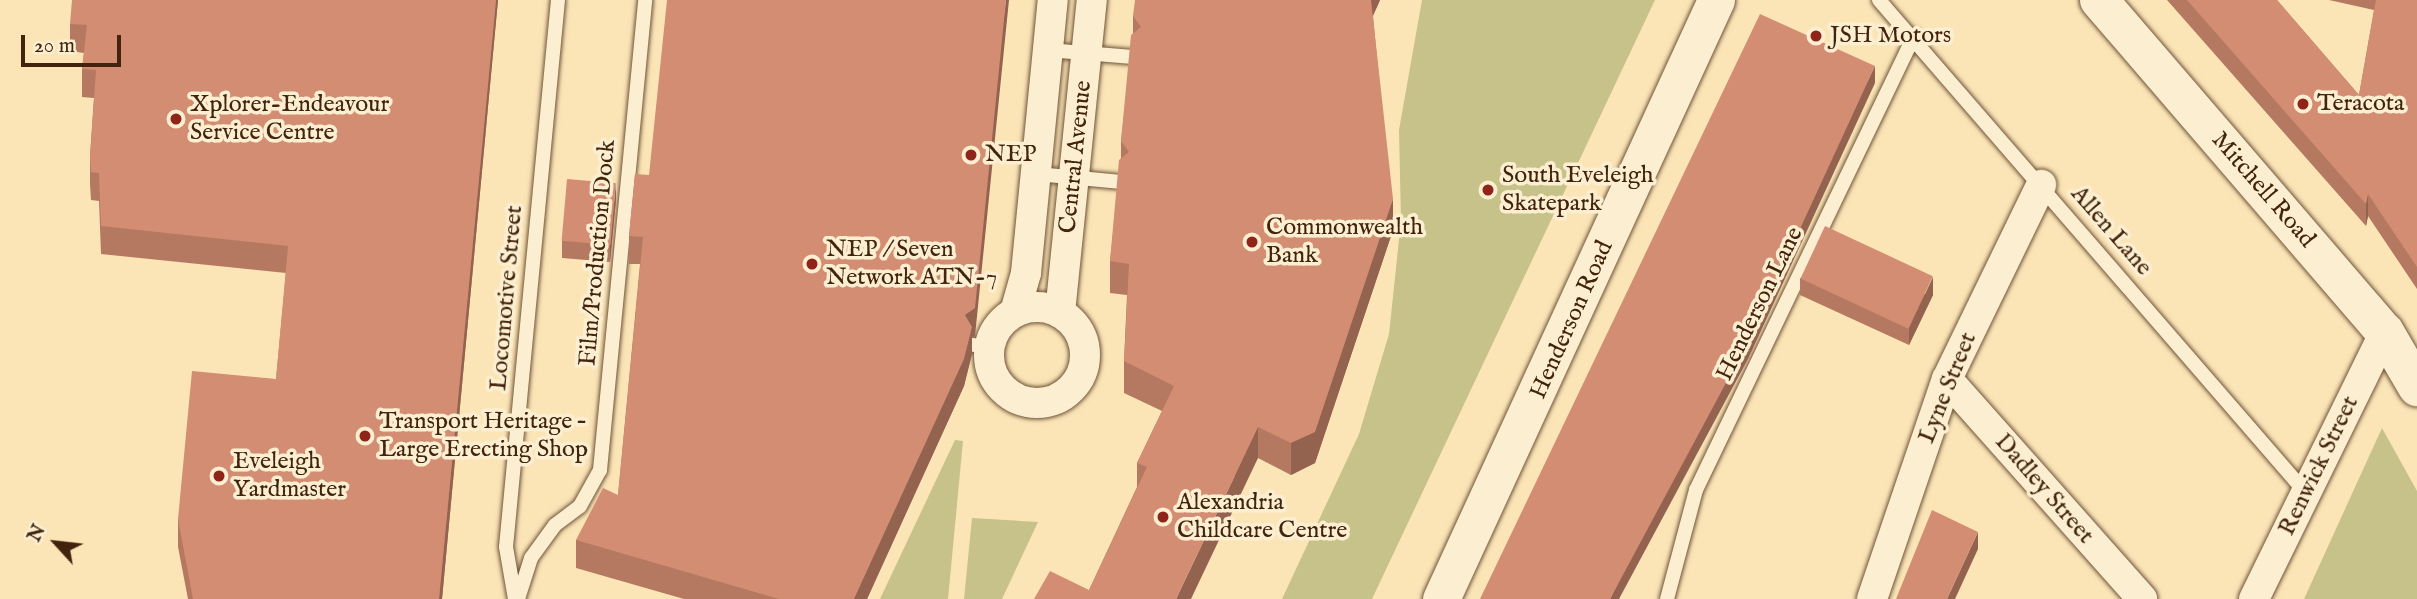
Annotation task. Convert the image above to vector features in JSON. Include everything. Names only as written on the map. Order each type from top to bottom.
[{"type":"main road","name":"Mitchell Road","points":[[2099,0],[2385,332],[2417,387]]},
{"type":"street","name":"Central Avenue","points":[[1015,312],[1036,174],[1053,0]]},
{"type":"street","name":"Central Avenue","points":[[1060,313],[1092,0]]},
{"type":"street","name":"Henderson Road","points":[[1441,599],[1716,0]]},
{"type":"street","name":"Lyne Street","points":[[1872,599],[1947,379],[2041,185]]},
{"type":"street","points":[[1038,307],[1060,313],[1077,328],[1084,362],[1075,383],[1058,398],[1035,403],[1013,397],[996,381],[982,347],[1015,312],[1038,307]]},
{"type":"street","name":"Renwick Street","points":[[2254,599],[2385,332]]},
{"type":"street","name":"Dadley Street","points":[[1947,379],[2141,599]]},
{"type":"lane","name":"Locomotive Street","points":[[516,599],[506,547],[558,0]]},
{"type":"lane","name":"Film/Production Dock","points":[[516,599],[522,576],[544,538],[580,506],[600,470],[645,0]]},
{"type":"lane","name":"Allen Lane","points":[[1879,0],[1914,36],[2306,494]]},
{"type":"lane","name":"Henderson Lane","points":[[1667,599],[1696,490],[1914,36]]},
{"type":"lane","points":[[1049,50],[1132,57]]},
{"type":"lane","points":[[1036,174],[1120,182]]},
{"type":"shaded area","points":[[1422,0],[1655,0],[1372,599],[1282,599],[1359,434],[1389,334],[1401,221],[1399,130]]},
{"type":"shaded area","points":[[2382,428],[2417,491],[2417,599],[2304,599]]},
{"type":"shaded area","points":[[955,440],[963,441],[948,599],[880,599]]},
{"type":"shaded area","points":[[972,518],[1038,522],[1002,599],[964,599]]},
{"type":"building","name":"Transport Heritage – Large Erecting Shop","points":[[72,0],[496,0],[439,599],[193,599],[178,519],[192,371],[276,379],[288,246],[101,226],[99,173],[91,172],[90,156],[96,70],[82,69],[87,25],[70,24]]},
{"type":"building","name":"NEP / Seven Network ATN-7","points":[[667,0],[1006,0],[975,308],[965,315],[972,327],[964,359],[854,599],[779,599],[576,540],[603,488],[618,495],[643,237],[629,236],[635,174],[649,175]]},
{"type":"building","name":"Commonwealth Bank","points":[[1135,0],[1371,0],[1393,199],[1315,432],[1291,443],[1258,427],[1176,599],[1034,599],[1050,571],[1089,590],[1147,467],[1137,463],[1174,386],[1124,361],[1129,264],[1110,261],[1119,160],[1129,152],[1121,141],[1131,35],[1141,27],[1133,16]]},
{"type":"building","name":"Teracota","points":[[2187,0],[2277,0],[2359,95],[2376,0],[2417,0],[2417,267],[2368,194],[2366,204]]},
{"type":"building","points":[[1760,14],[1875,66],[1748,342],[1610,599],[1480,599]]},
{"type":"building","points":[[567,179],[616,183],[610,245],[562,241]]},
{"type":"building","points":[[1825,226],[1933,276],[1908,329],[1800,279]]},
{"type":"building","points":[[1932,510],[1978,532],[1947,599],[1896,599]]},
{"type":"place","name":"JSH Motors","points":[[1816,36]]},
{"type":"place","name":"Teracota","points":[[2303,104]]},
{"type":"place","name":"Xplorer-Endeavour Service Centre","points":[[176,119]]},
{"type":"place","name":"NEP","points":[[971,155]]},
{"type":"place","name":"South Eveleigh Skatepark","points":[[1488,190]]},
{"type":"place","name":"Commonwealth Bank","points":[[1252,242]]},
{"type":"place","name":"NEP / Seven Network ATN-7","points":[[812,264]]},
{"type":"place","name":"Transport Heritage – Large Erecting Shop","points":[[365,436]]},
{"type":"place","name":"Eveleigh Yardmaster","points":[[219,476]]},
{"type":"place","name":"Alexandria Childcare Centre","points":[[1163,517]]}]
